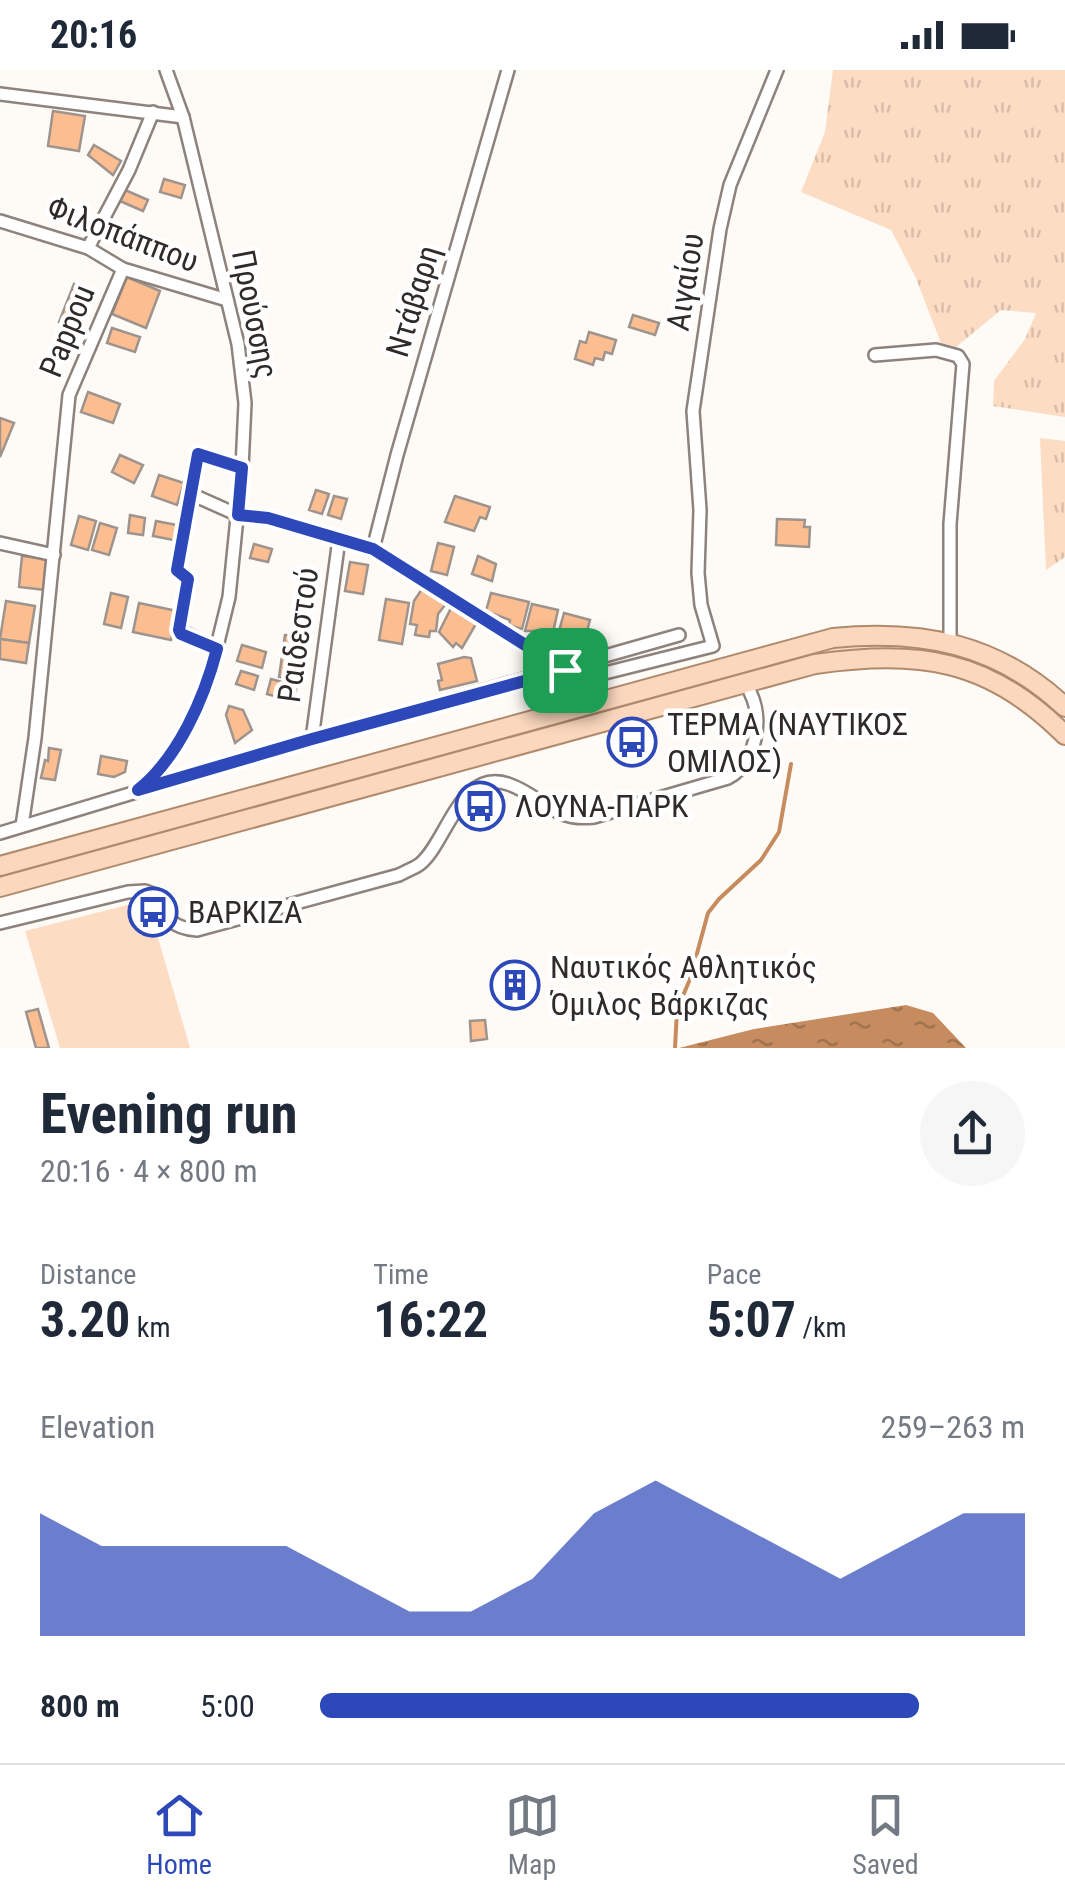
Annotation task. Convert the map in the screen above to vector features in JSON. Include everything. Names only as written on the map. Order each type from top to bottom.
[{"type":"main road","points":[[0,866],[813,640],[886,635],[950,642],[1000,662],[1065,708]]},
{"type":"main road","points":[[0,887],[815,664],[919,658],[958,666],[996,683],[1065,735]]},
{"type":"street","name":"Προύσσης","points":[[138,790],[160,773],[207,687],[229,596],[242,468],[244,373],[183,116],[166,70]]},
{"type":"street","name":"Ντάβαρη","points":[[373,549],[396,455],[508,70]]},
{"type":"street","name":"Αιγαίου","points":[[565,670],[585,678],[713,646],[698,573],[700,510],[693,411],[730,185],[777,70]]},
{"type":"street","points":[[0,94],[183,116]]},
{"type":"street","points":[[88,248],[129,170],[153,112]]},
{"type":"street","name":"Φιλοπάππου","points":[[0,221],[88,248],[122,269],[227,300]]},
{"type":"street","points":[[22,826],[69,395],[122,269]]},
{"type":"street","points":[[876,355],[936,350],[958,356],[963,364],[950,524],[950,642]]},
{"type":"street","points":[[217,649],[181,634],[188,579],[177,570],[198,454],[242,468]]},
{"type":"street","points":[[190,494],[238,515],[268,518],[373,549],[565,670]]},
{"type":"street","name":"Ραιδεστού","points":[[312,739],[338,539]]},
{"type":"street","points":[[0,543],[54,556]]},
{"type":"street","points":[[0,833],[679,635]]},
{"type":"street","points":[[0,923],[145,890],[159,896],[168,922],[178,928],[198,930],[399,874],[420,864],[460,804],[471,792],[489,784],[506,783],[560,815],[576,819],[594,818],[728,778],[747,761],[754,739],[756,705],[750,692]]},
{"type":"green space","points":[[833,70],[1065,70],[1065,417],[993,406],[994,381],[1025,339],[1036,313],[1001,310],[956,347],[941,343],[915,276],[891,230],[801,192],[825,132]]},
{"type":"green space","points":[[1040,438],[1065,441],[1065,557],[1046,570]]},
{"type":"green space","points":[[889,644],[940,651],[983,666],[1024,689],[1065,720],[1065,724],[1003,679],[950,655],[904,648],[809,654],[0,879],[0,872],[809,651]]},
{"type":"green space","points":[[147,900],[190,1048],[60,1048],[25,931]]},
{"type":"water","points":[[906,1005],[933,1013],[966,1048],[679,1048],[754,1029]]},
{"type":"building","points":[[53,111],[85,116],[79,151],[48,146]]},
{"type":"building","points":[[94,145],[121,161],[113,175],[88,155]]},
{"type":"building","points":[[164,179],[185,185],[181,198],[160,192]]},
{"type":"building","points":[[125,190],[148,200],[143,211],[120,201]]},
{"type":"building","points":[[127,277],[160,291],[146,328],[112,314]]},
{"type":"building","points":[[74,284],[89,290],[74,328],[59,322]]},
{"type":"building","points":[[633,315],[659,323],[655,335],[629,327]]},
{"type":"building","points":[[112,328],[140,337],[135,352],[107,343]]},
{"type":"building","points":[[589,332],[616,340],[612,354],[605,352],[603,360],[595,358],[593,365],[575,359],[580,341],[586,343]]},
{"type":"building","points":[[88,392],[120,404],[113,423],[81,412]]},
{"type":"building","points":[[0,418],[14,423],[0,457]]},
{"type":"building","points":[[120,455],[143,465],[134,483],[112,472]]},
{"type":"building","points":[[159,475],[184,483],[177,505],[152,496]]},
{"type":"building","points":[[316,490],[329,494],[322,514],[309,510]]},
{"type":"building","points":[[334,496],[347,499],[341,519],[328,515]]},
{"type":"building","points":[[455,496],[490,507],[486,519],[480,517],[474,531],[445,522]]},
{"type":"building","points":[[130,515],[145,518],[143,535],[128,533]]},
{"type":"building","points":[[79,516],[96,521],[88,550],[71,545]]},
{"type":"building","points":[[777,519],[805,520],[804,527],[810,527],[809,547],[776,545]]},
{"type":"building","points":[[156,521],[182,526],[179,541],[153,536]]},
{"type":"building","points":[[100,523],[117,528],[109,555],[92,550]]},
{"type":"building","points":[[438,543],[454,547],[447,575],[431,571]]},
{"type":"building","points":[[254,544],[272,549],[268,562],[250,558]]},
{"type":"building","points":[[22,556],[50,559],[46,590],[19,587]]},
{"type":"building","points":[[478,556],[496,564],[492,581],[472,574]]},
{"type":"building","points":[[350,562],[368,565],[363,594],[345,591]]},
{"type":"building","points":[[422,589],[445,605],[438,614],[436,631],[430,631],[429,637],[415,635],[417,625],[410,624],[414,601]]},
{"type":"building","points":[[111,593],[128,597],[121,628],[104,624]]},
{"type":"building","points":[[491,593],[529,602],[522,629],[486,611]]},
{"type":"building","points":[[386,599],[409,603],[402,644],[379,640]]},
{"type":"building","points":[[6,601],[35,606],[29,643],[0,639]]},
{"type":"building","points":[[139,603],[177,611],[171,640],[133,632]]},
{"type":"building","points":[[532,604],[558,610],[551,641],[540,638],[541,631],[525,631]]},
{"type":"building","points":[[451,608],[476,624],[462,648],[456,643],[453,647],[439,632]]},
{"type":"building","points":[[564,613],[590,620],[582,649],[556,642]]},
{"type":"building","points":[[285,635],[304,637],[298,679],[279,677]]},
{"type":"building","points":[[0,639],[29,643],[26,663],[0,659]]},
{"type":"building","points":[[242,645],[266,652],[262,668],[237,661]]},
{"type":"building","points":[[471,658],[477,681],[440,690],[438,664]]},
{"type":"building","points":[[241,671],[258,676],[254,690],[236,684]]},
{"type":"building","points":[[271,679],[297,686],[293,701],[267,694]]},
{"type":"building","points":[[229,706],[243,710],[252,730],[235,743],[226,715]]},
{"type":"building","points":[[49,748],[61,750],[55,780],[41,778]]},
{"type":"building","points":[[101,756],[127,761],[125,772],[114,777],[98,774]]},
{"type":"building","name":"Ναυτικός Αθλητικός Όμιλος Βάρκιζας","points":[[525,976],[528,990],[503,993],[501,979]]},
{"type":"building","points":[[38,1009],[49,1048],[36,1048],[26,1012]]},
{"type":"building","points":[[485,1020],[487,1039],[471,1041],[470,1021]]},
{"type":"waterway","points":[[675,1048],[677,1010],[708,913],[761,860],[779,832],[791,764]]},
{"type":"place","name":"ΤΕΡΜΑ (ΝΑΥΤΙΚΟΣ ΟΜΙΛΟΣ)","points":[[632,742]]},
{"type":"place","name":"ΛΟΥΝΑ-ΠΑΡΚ","points":[[480,806]]},
{"type":"place","name":"ΒΑΡΚΙΖΑ","points":[[153,912]]},
{"type":"place","name":"Ναυτικός Αθλητικός Όμιλος Βάρκιζας","points":[[515,985]]},
{"type":"route","points":[[198,454],[242,468],[238,515],[268,518],[373,549],[565,670],[138,790],[160,773],[207,687],[217,649],[181,634],[178,622],[188,579],[177,570],[198,454]]}]
